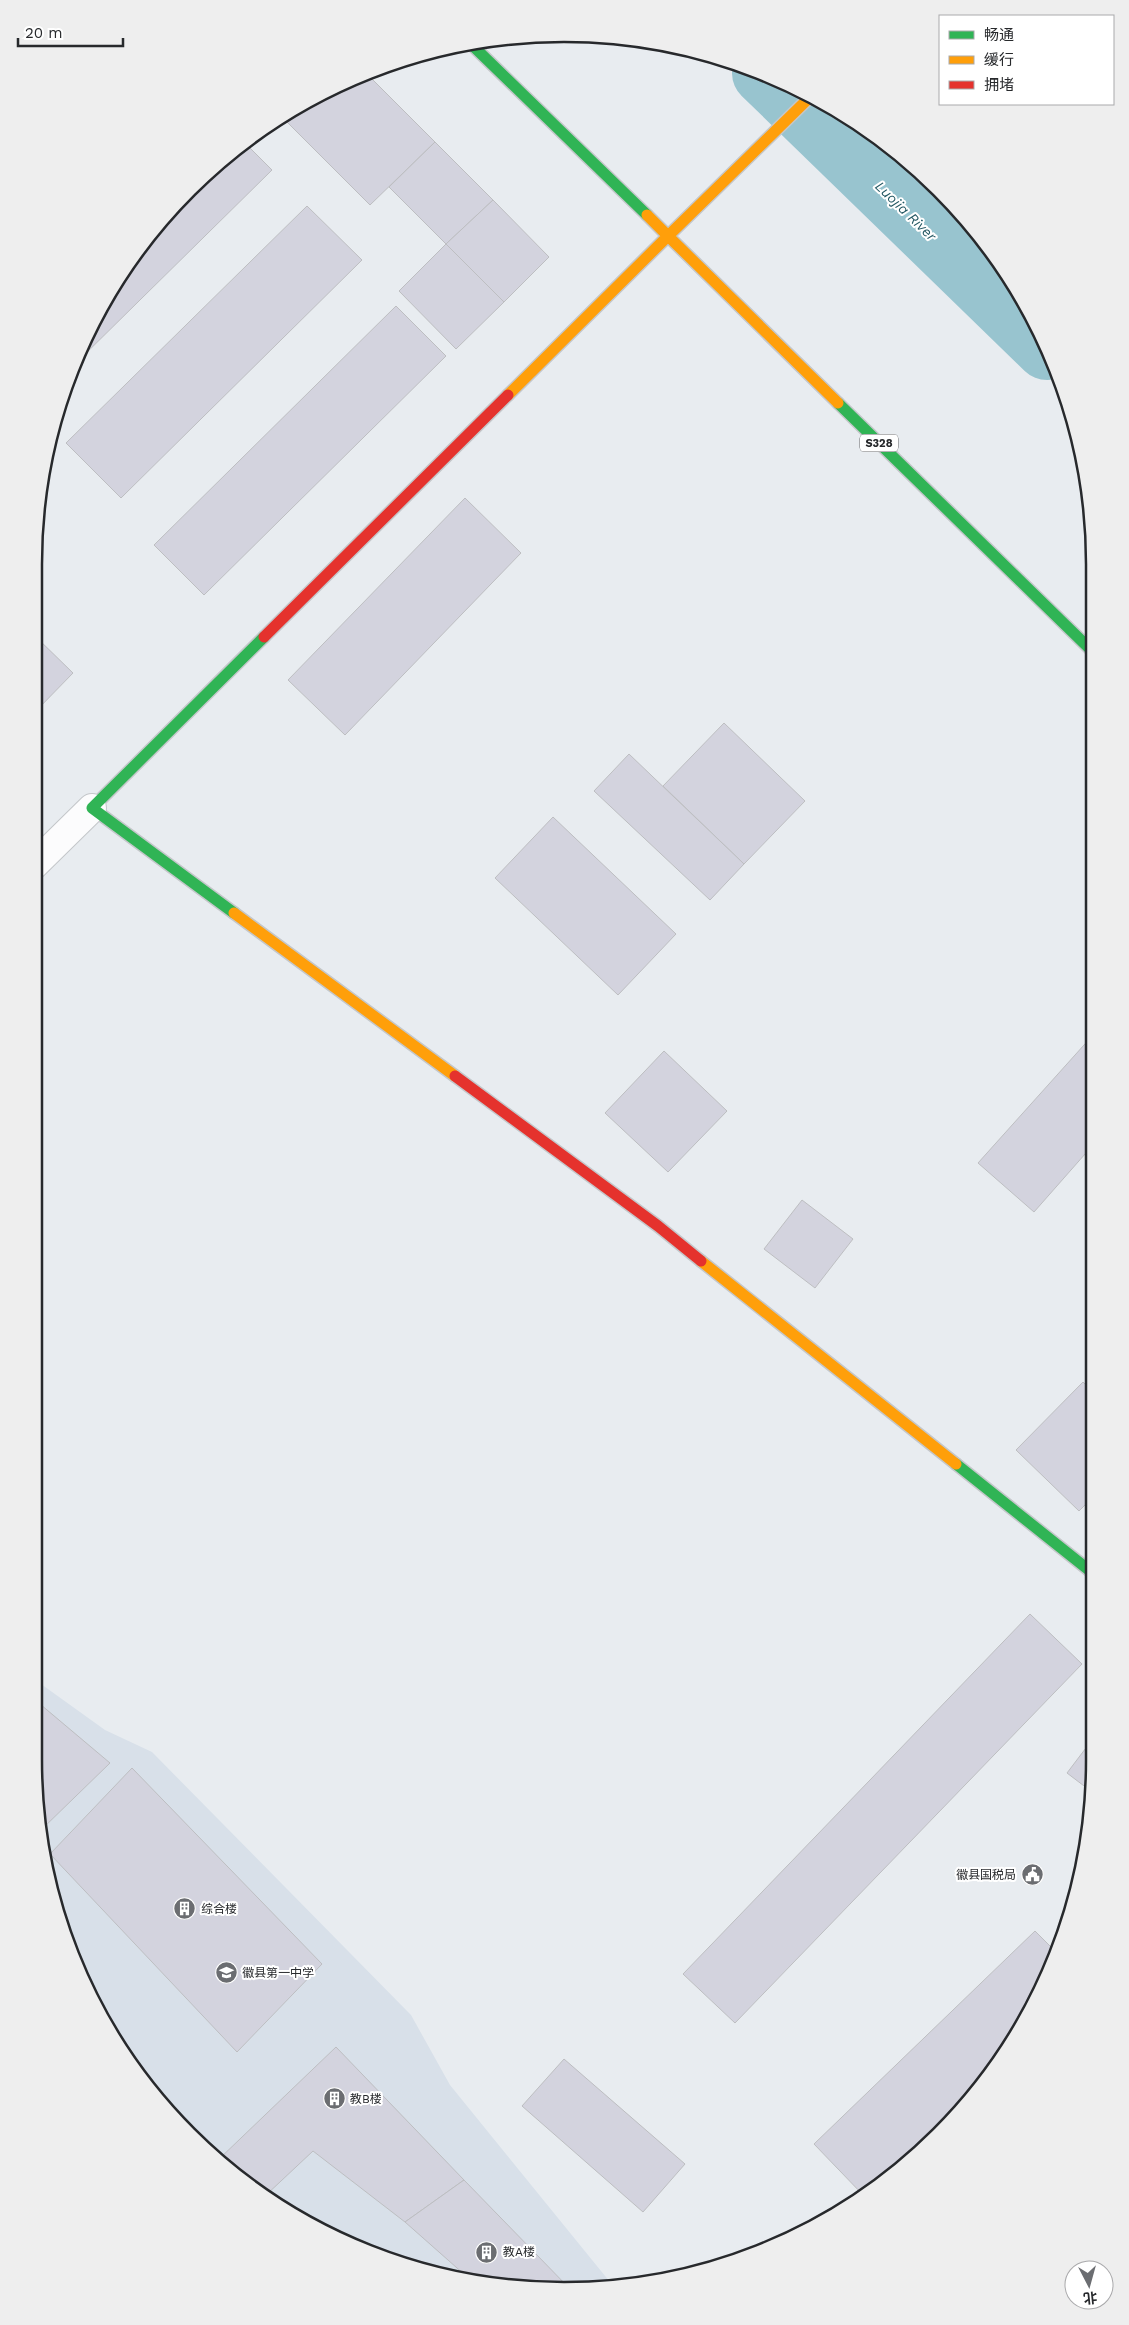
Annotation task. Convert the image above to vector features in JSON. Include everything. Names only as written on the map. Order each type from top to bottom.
[{"type":"street","points":[[478,50],[668,236]]},
{"type":"street","points":[[42,857],[806,101]]},
{"type":"street","name":"S328","points":[[668,236],[1086,645]]},
{"type":"street","points":[[92,808],[658,1226],[1086,1568]]},
{"type":"shaded area","name":"徽县第一中学","points":[[42,1685],[105,1730],[152,1752],[411,2015],[450,2085],[608,2280],[564,2282],[496,2278],[429,2265],[397,2255],[365,2243],[303,2213],[247,2175],[195,2130],[150,2078],[112,2022],[82,1960],[70,1928],[60,1896],[47,1829],[42,1760]]},
{"type":"building","points":[[372,79],[435,142],[370,205],[287,122],[334,96]]},
{"type":"building","points":[[435,142],[493,200],[446,244],[389,187]]},
{"type":"building","points":[[250,148],[272,170],[88,351],[112,303],[130,274],[172,220],[195,195]]},
{"type":"building","points":[[493,200],[549,257],[504,302],[446,244]]},
{"type":"building","points":[[307,206],[362,260],[121,498],[66,443]]},
{"type":"building","points":[[446,244],[504,302],[456,349],[399,291]]},
{"type":"building","points":[[396,306],[446,356],[204,595],[154,545]]},
{"type":"building","points":[[465,498],[521,553],[345,735],[288,680]]},
{"type":"building","points":[[42,643],[73,673],[42,705]]},
{"type":"building","points":[[724,723],[805,801],[744,864],[663,786]]},
{"type":"building","points":[[629,754],[744,864],[710,900],[594,791]]},
{"type":"building","points":[[553,817],[676,934],[618,995],[495,878]]},
{"type":"building","points":[[1086,1043],[1086,1153],[1034,1212],[978,1163]]},
{"type":"building","points":[[664,1051],[727,1111],[668,1172],[605,1113]]},
{"type":"building","points":[[802,1200],[853,1239],[815,1288],[764,1249]]},
{"type":"building","points":[[1083,1382],[1086,1385],[1086,1504],[1079,1511],[1016,1450]]},
{"type":"building","points":[[1030,1614],[1082,1664],[735,2023],[683,1974]]},
{"type":"building","points":[[42,1706],[110,1763],[47,1825],[42,1760]]},
{"type":"building","points":[[1086,1748],[1085,1787],[1067,1773]]},
{"type":"building","name":"综合楼","points":[[132,1768],[322,1964],[237,2052],[52,1856],[51,1853]]},
{"type":"building","points":[[1035,1931],[1052,1948],[1033,1991],[999,2051],[957,2105],[909,2153],[860,2192],[814,2144]]},
{"type":"building","name":"教B楼","points":[[336,2047],[464,2180],[405,2222],[313,2151],[270,2192],[223,2155]]},
{"type":"building","points":[[564,2059],[685,2164],[643,2212],[522,2106]]},
{"type":"building","name":"教A楼","points":[[464,2180],[563,2282],[496,2278],[461,2272],[405,2222]]},
{"type":"waterway","name":"Luojia River","points":[[781,90],[1033,335]]},
{"type":"traffic: fast","points":[[478,50],[647,215]]},
{"type":"traffic: fast","points":[[838,403],[1086,645]]},
{"type":"traffic: fast","points":[[234,913],[92,808],[264,637]]},
{"type":"traffic: fast","points":[[956,1464],[1086,1568]]},
{"type":"traffic: slow","points":[[806,101],[668,236],[838,403]]},
{"type":"traffic: slow","points":[[508,395],[668,236],[647,215]]},
{"type":"traffic: slow","points":[[234,913],[455,1076]]},
{"type":"traffic: slow","points":[[701,1261],[956,1464]]},
{"type":"traffic: jam","points":[[264,637],[508,395]]},
{"type":"traffic: jam","points":[[455,1076],[658,1226],[701,1261]]},
{"type":"place","name":"徽县国税局","points":[[1032,1875]]},
{"type":"place","name":"综合楼","points":[[185,1909]]},
{"type":"place","name":"徽县第一中学","points":[[226,1973]]},
{"type":"place","name":"教B楼","points":[[334,2099]]},
{"type":"place","name":"教A楼","points":[[487,2252]]}]
